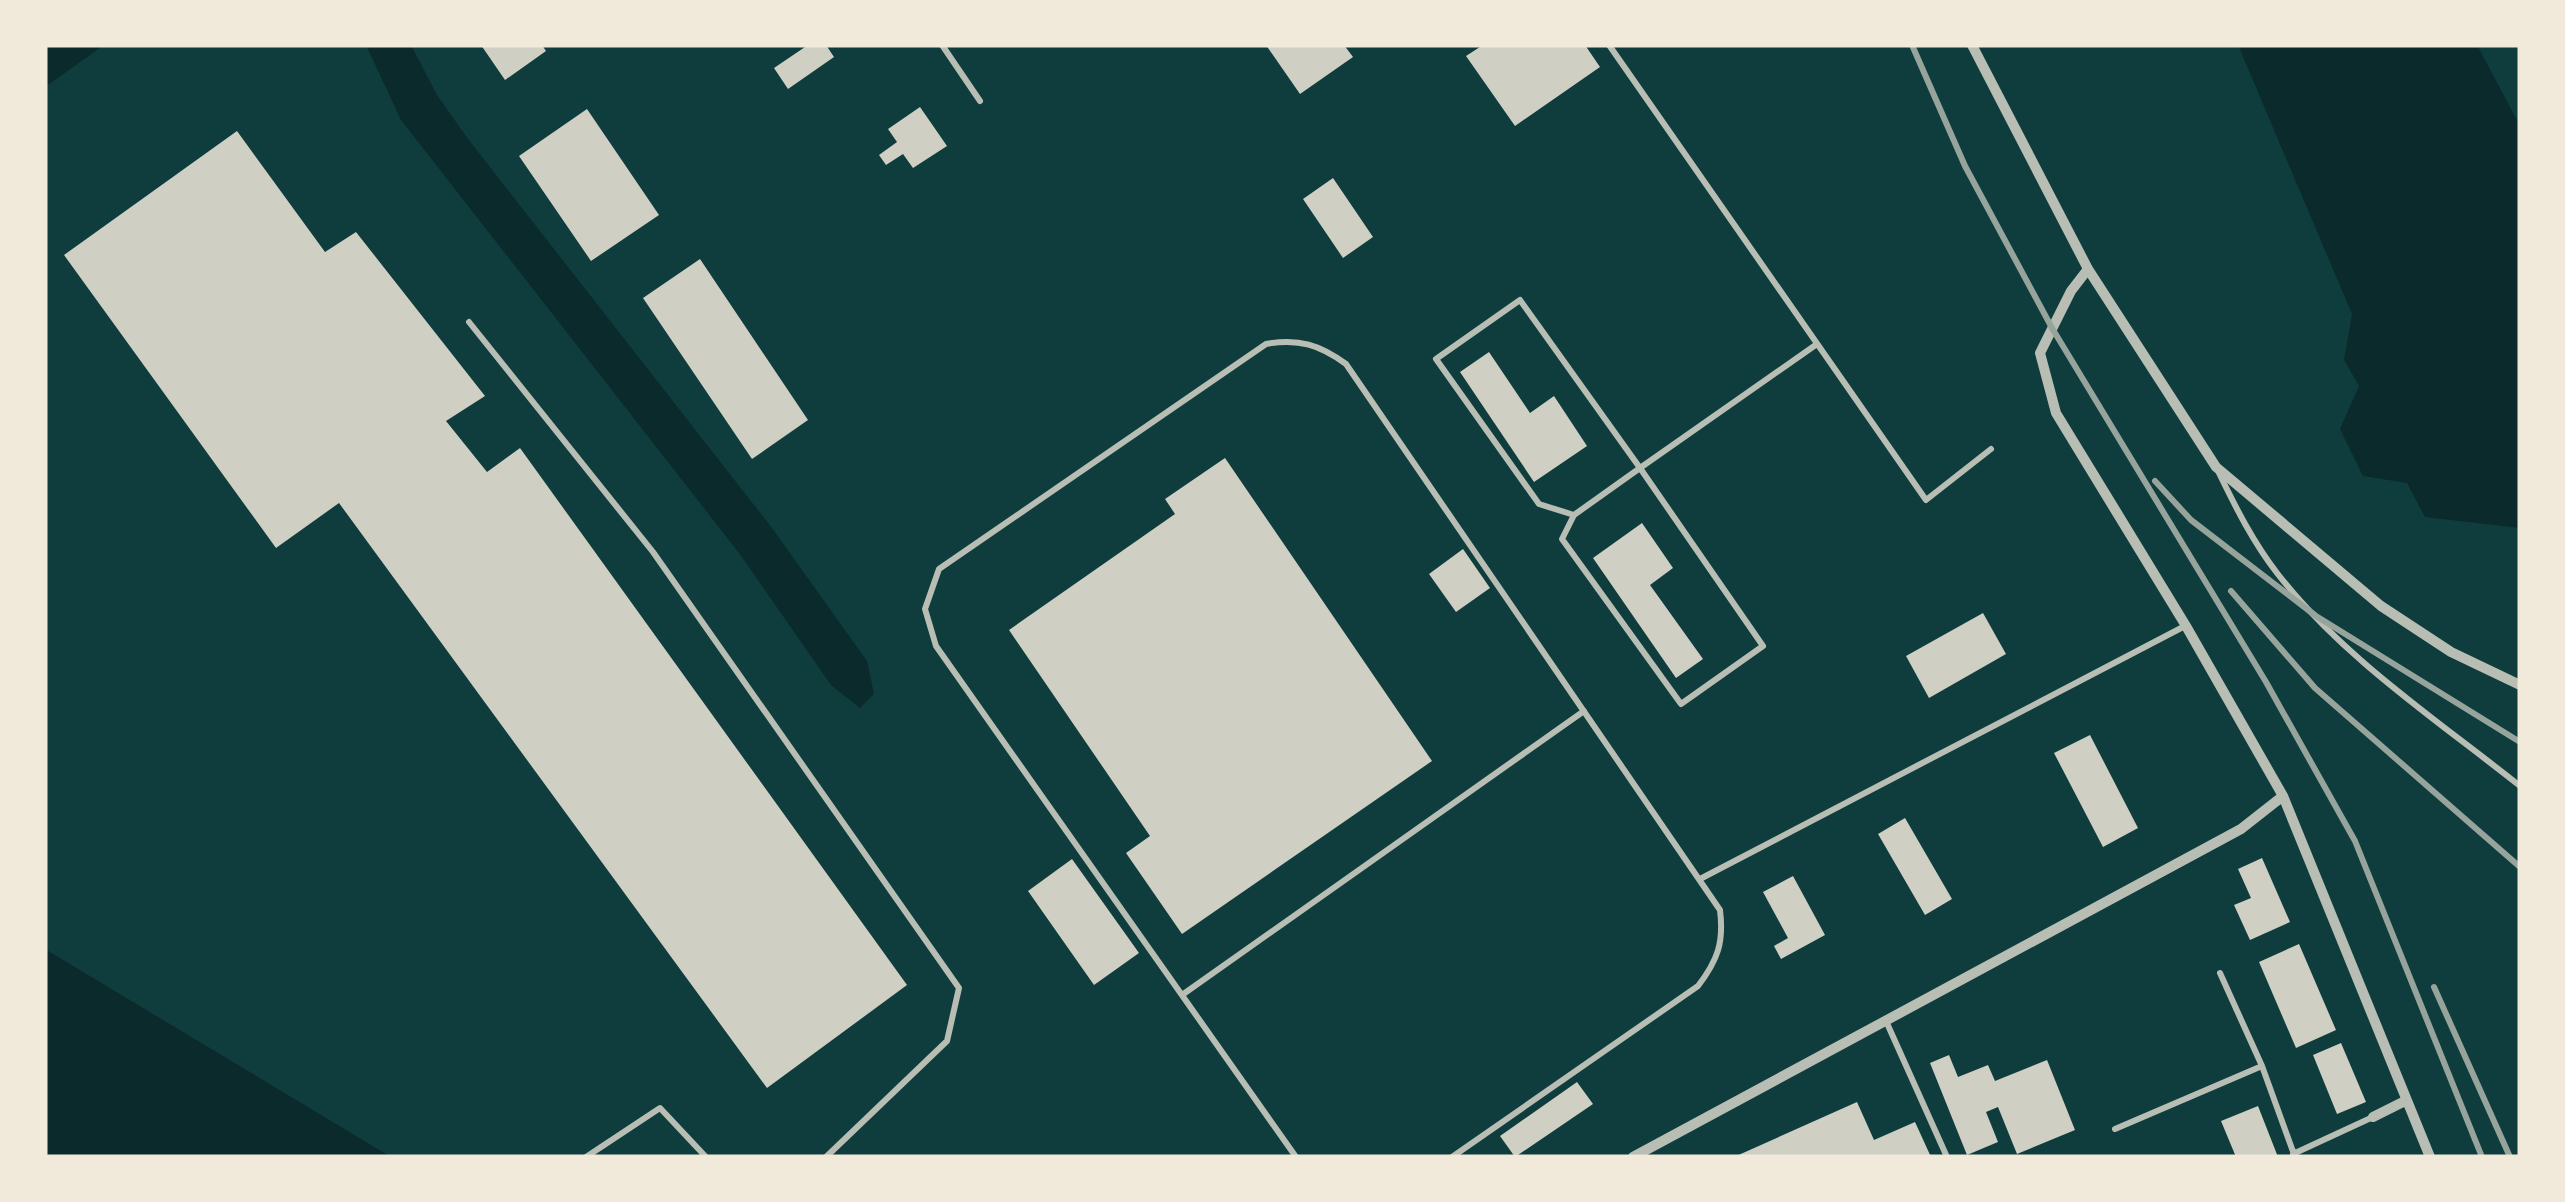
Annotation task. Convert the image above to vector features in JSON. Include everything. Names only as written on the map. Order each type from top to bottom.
[{"type":"street","points":[[1972,45],[2088,269],[2216,468],[2381,606],[2451,652],[2520,685]]},
{"type":"street","points":[[2088,269],[2071,291],[2040,353],[2056,414],[2186,626],[2282,796],[2430,1157]]},
{"type":"street","points":[[1632,1157],[2241,829],[2282,796]]},
{"type":"street","points":[[2373,1117],[2405,1101]]},
{"type":"lane","points":[[942,45],[980,101]]},
{"type":"lane","points":[[1608,45],[1926,500],[1991,449]]},
{"type":"lane","points":[[1574,516],[1539,504],[1436,359],[1520,300],[1640,468],[1763,646],[1681,704],[1562,539],[1574,516],[1640,468],[1817,344]]},
{"type":"lane","points":[[469,322],[653,552],[959,988],[947,1041],[826,1157]]},
{"type":"lane","points":[[1296,1157],[936,646],[925,610],[938,569],[1266,344],[1293,339],[1326,349],[1346,364],[1720,910],[1723,938],[1714,965],[1698,986],[1452,1157]]},
{"type":"lane","points":[[2216,468],[2250,533],[2316,616],[2395,688],[2520,786]]},
{"type":"lane","points":[[1699,880],[2186,626]]},
{"type":"lane","points":[[1182,995],[1584,711]]},
{"type":"lane","points":[[2220,973],[2262,1066],[2294,1156],[2373,1117]]},
{"type":"lane","points":[[1886,1022],[1947,1157]]},
{"type":"lane","points":[[2114,1129],[2262,1066]]},
{"type":"lane","points":[[586,1157],[660,1108],[706,1157]]},
{"type":"water","points":[[45,45],[104,45],[45,87]]},
{"type":"water","points":[[366,45],[411,45],[437,95],[468,139],[772,528],[867,661],[874,694],[860,708],[831,685],[739,553],[401,120]]},
{"type":"water","points":[[2238,45],[2477,45],[2520,126],[2520,528],[2425,517],[2407,483],[2363,476],[2340,429],[2359,386],[2344,360],[2352,314]]},
{"type":"water","points":[[45,949],[391,1157],[45,1157]]},
{"type":"building","points":[[481,45],[542,45],[546,51],[505,80]]},
{"type":"building","points":[[808,45],[826,45],[834,57],[788,89],[774,68]]},
{"type":"building","points":[[1266,45],[1344,45],[1353,57],[1300,94]]},
{"type":"building","points":[[1483,45],[1585,45],[1600,67],[1515,126],[1466,56]]},
{"type":"building","points":[[920,107],[947,146],[913,168],[903,154],[886,165],[879,155],[897,142],[888,129]]},
{"type":"building","points":[[587,109],[659,215],[591,261],[519,156]]},
{"type":"building","points":[[237,131],[325,252],[356,232],[485,396],[446,421],[487,472],[520,448],[907,985],[767,1088],[339,503],[276,548],[64,255]]},
{"type":"building","points":[[1333,178],[1373,237],[1343,258],[1303,199]]},
{"type":"building","points":[[700,259],[808,420],[752,459],[643,298]]},
{"type":"building","points":[[1489,352],[1530,413],[1554,396],[1587,446],[1534,482],[1460,372]]},
{"type":"building","points":[[1225,458],[1432,761],[1182,934],[1126,853],[1150,836],[1009,630],[1175,514],[1165,499]]},
{"type":"building","points":[[1642,523],[1673,568],[1650,585],[1703,659],[1676,678],[1593,558]]},
{"type":"building","points":[[1463,549],[1490,588],[1456,612],[1429,574]]},
{"type":"building","points":[[1983,613],[2006,654],[1929,698],[1906,656]]},
{"type":"building","points":[[2090,735],[2138,828],[2103,847],[2054,753]]},
{"type":"building","points":[[1905,818],[1952,899],[1925,915],[1878,834]]},
{"type":"building","points":[[2262,858],[2290,922],[2250,940],[2234,905],[2251,898],[2238,869]]},
{"type":"building","points":[[1072,859],[1139,953],[1094,985],[1028,891]]},
{"type":"building","points":[[1793,876],[1825,935],[1781,959],[1774,946],[1788,938],[1763,892]]},
{"type":"building","points":[[2299,944],[2336,1030],[2296,1048],[2259,962]]},
{"type":"building","points":[[2341,1043],[2366,1102],[2337,1114],[2313,1055]]},
{"type":"building","points":[[1949,1055],[1958,1077],[1988,1065],[1995,1081],[2047,1060],[2075,1130],[2017,1154],[1998,1107],[1986,1112],[1998,1142],[1967,1155],[1930,1063]]},
{"type":"building","points":[[1577,1082],[1593,1104],[1515,1157],[1500,1136]]},
{"type":"building","points":[[1857,1102],[1874,1140],[1915,1122],[1931,1157],[1734,1157]]},
{"type":"building","points":[[2258,1106],[2278,1157],[2236,1157],[2221,1121]]},
{"type":"railway","points":[[1912,45],[1965,166],[2052,328],[2266,682],[2355,841],[2482,1157]]},
{"type":"railway","points":[[2155,481],[2191,520],[2316,616],[2520,742]]},
{"type":"railway","points":[[2231,591],[2315,688],[2520,867]]},
{"type":"railway","points":[[2434,987],[2510,1157]]}]
